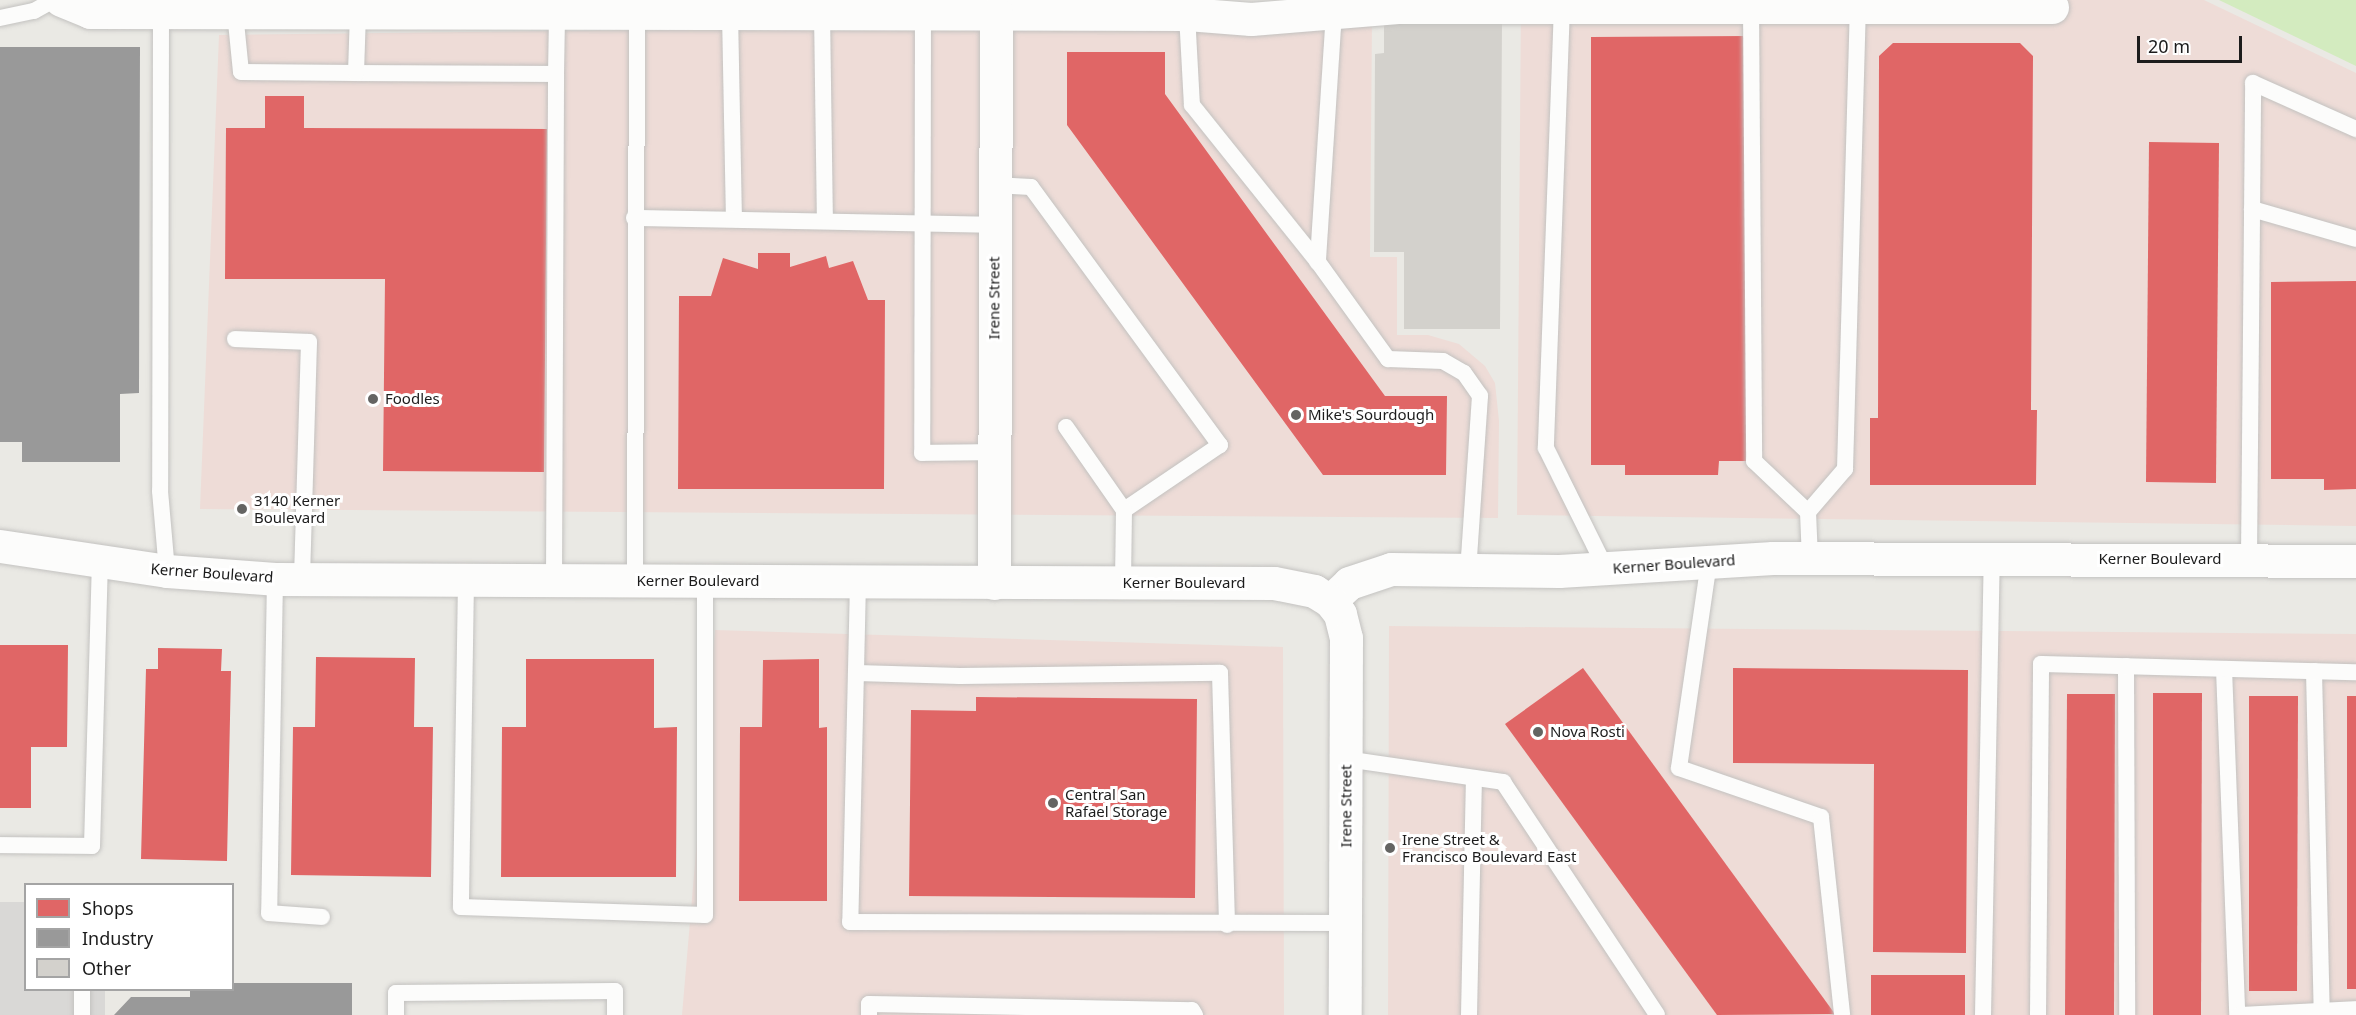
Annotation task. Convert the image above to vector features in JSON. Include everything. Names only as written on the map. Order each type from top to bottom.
[{"type":"street","points":[[61,0],[90,12],[358,12],[524,7],[557,14],[637,14],[688,7],[730,13],[923,12],[996,6],[1251,19],[1398,7],[2052,7]]},
{"type":"street","name":"Irene Street","points":[[994,583],[996,6]]},
{"type":"street","name":"Kerner Boulevard","points":[[0,546],[100,563],[167,571],[289,579],[1274,583],[1314,591],[1330,601],[1349,583],[1368,574],[1391,569],[1606,569],[1709,561],[1810,559],[2356,561]]},
{"type":"street","name":"Irene Street","points":[[1330,601],[1340,614],[1346,638],[1345,1015]]},
{"type":"lane","points":[[0,18],[34,11],[54,0]]},
{"type":"lane","points":[[1562,6],[1546,448],[1606,569]]},
{"type":"lane","points":[[1750,6],[1754,461],[1808,512]]},
{"type":"lane","points":[[1810,559],[1808,512],[1845,469],[1858,6]]},
{"type":"lane","points":[[161,12],[160,492],[167,571]]},
{"type":"lane","points":[[235,12],[241,72],[556,74]]},
{"type":"lane","points":[[356,73],[358,12]]},
{"type":"lane","points":[[822,12],[825,219]]},
{"type":"lane","points":[[923,12],[922,453],[994,452]]},
{"type":"lane","points":[[1318,262],[1334,12]]},
{"type":"lane","points":[[730,13],[734,218]]},
{"type":"lane","points":[[554,581],[557,14]]},
{"type":"lane","points":[[635,581],[634,218],[637,14]]},
{"type":"lane","points":[[1187,14],[1192,105],[1318,262],[1388,358],[1443,361],[1464,373],[1480,396],[1468,570]]},
{"type":"lane","points":[[2249,560],[2253,83],[2356,129]]},
{"type":"lane","points":[[994,184],[1031,187],[1220,445],[1124,510]]},
{"type":"lane","points":[[2252,209],[2356,239]]},
{"type":"lane","points":[[634,218],[825,219],[994,225]]},
{"type":"lane","points":[[235,339],[309,342],[289,579],[269,913],[322,917]]},
{"type":"lane","points":[[1066,427],[1124,510],[1123,583]]},
{"type":"lane","points":[[1983,1015],[1992,559]]},
{"type":"lane","points":[[1709,561],[1679,768],[1821,817],[1842,1015]]},
{"type":"lane","points":[[0,845],[92,846],[100,563]]},
{"type":"lane","points":[[466,581],[461,907],[705,915],[705,581]]},
{"type":"lane","points":[[858,582],[850,922],[1227,925],[1345,923]]},
{"type":"lane","points":[[2038,1015],[2041,664],[2356,672]]},
{"type":"lane","points":[[2126,666],[2127,1015]]},
{"type":"lane","points":[[2224,669],[2238,1015],[2356,1009]]},
{"type":"lane","points":[[2314,671],[2322,1011]]},
{"type":"lane","points":[[857,673],[960,676],[1220,673],[1227,925]]},
{"type":"lane","points":[[1346,759],[1503,782],[1657,1015]]},
{"type":"lane","points":[[1469,1015],[1474,778]]},
{"type":"lane","points":[[82,991],[82,1015]]},
{"type":"lane","points":[[396,1015],[396,993],[615,991],[615,1015]]},
{"type":"lane","points":[[869,1015],[869,1004],[1192,1010],[1195,1015]]},
{"type":"shaded area","points":[[1521,0],[2204,0],[2356,73],[2356,526],[1517,515]]},
{"type":"shaded area","points":[[1372,21],[1370,257],[1397,257],[1397,335],[1428,335],[1459,344],[1485,366],[1495,383],[1499,421],[1498,518],[200,509],[219,35]]},
{"type":"shaded area","points":[[1389,626],[2356,634],[2356,1015],[1388,1015]]},
{"type":"shaded area","points":[[715,630],[1283,647],[1284,1015],[682,1015]]},
{"type":"shaded area","points":[[0,902],[24,902],[24,991],[105,991],[105,1015],[0,1015]]},
{"type":"green space","points":[[2219,0],[2356,0],[2356,66]]},
{"type":"building: Shops","points":[[1747,36],[1747,461],[1719,461],[1718,475],[1625,475],[1625,465],[1591,465],[1591,37]]},
{"type":"building: Shops","points":[[1893,43],[2020,43],[2033,56],[2031,410],[2037,410],[2036,485],[1870,485],[1870,418],[1878,418],[1879,56]]},
{"type":"building: Shops","points":[[1067,52],[1165,52],[1165,94],[1385,396],[1447,396],[1446,475],[1323,475],[1067,125]]},
{"type":"building: Shops","points":[[265,96],[304,96],[304,128],[547,129],[544,472],[383,471],[385,279],[225,279],[226,128],[265,128]]},
{"type":"building: Shops","points":[[2149,142],[2219,143],[2216,483],[2146,482]]},
{"type":"building: Shops","points":[[758,253],[790,253],[790,267],[826,256],[829,268],[853,261],[868,300],[885,300],[884,489],[678,489],[679,296],[711,296],[723,258],[758,269]]},
{"type":"building: Shops","points":[[2356,281],[2356,489],[2324,490],[2324,479],[2271,479],[2271,282]]},
{"type":"building: Shops","points":[[0,645],[68,645],[67,747],[31,747],[31,808],[0,808]]},
{"type":"building: Shops","points":[[158,648],[222,649],[221,671],[231,671],[227,861],[141,859],[146,669],[158,669]]},
{"type":"building: Shops","points":[[316,657],[415,658],[414,727],[433,727],[431,877],[291,875],[293,727],[315,727]]},
{"type":"building: Shops","points":[[526,659],[654,659],[654,728],[677,727],[676,877],[501,877],[502,727],[526,727]]},
{"type":"building: Shops","points":[[819,659],[819,728],[827,727],[827,901],[739,901],[740,727],[762,727],[763,660]]},
{"type":"building: Shops","points":[[1583,668],[1835,1014],[1717,1015],[1505,724]]},
{"type":"building: Shops","points":[[1733,668],[1968,670],[1966,953],[1873,952],[1874,764],[1733,763]]},
{"type":"building: Shops","points":[[2153,693],[2202,693],[2201,1015],[2153,1015]]},
{"type":"building: Shops","points":[[2067,694],[2115,694],[2114,1015],[2065,1015]]},
{"type":"building: Shops","points":[[2249,696],[2298,696],[2297,991],[2249,991]]},
{"type":"building: Shops","points":[[2347,696],[2356,696],[2356,989],[2347,989]]},
{"type":"building: Shops","name":"Central San Rafael Storage","points":[[976,697],[1197,699],[1195,898],[909,896],[911,710],[976,711]]},
{"type":"building: Shops","points":[[1871,975],[1965,975],[1965,1015],[1871,1015]]},
{"type":"building: Industry","points":[[0,47],[140,47],[139,393],[120,394],[120,462],[22,462],[22,442],[0,442]]},
{"type":"building: Industry","points":[[234,983],[352,983],[352,1015],[114,1015],[131,997],[190,997],[190,991],[234,991]]},
{"type":"building: Other","points":[[1384,21],[1502,22],[1500,329],[1404,329],[1404,252],[1374,252],[1375,54],[1384,53]]},
{"type":"place","name":"Foodles","points":[[373,399]]},
{"type":"place","name":"Mike's Sourdough","points":[[1296,415]]},
{"type":"place","name":"3140 Kerner Boulevard","points":[[242,509]]},
{"type":"place","name":"Nova Rosti","points":[[1538,732]]},
{"type":"place","name":"Central San Rafael Storage","points":[[1053,803]]},
{"type":"place","name":"Irene Street & Francisco Boulevard East","points":[[1390,848]]}]
